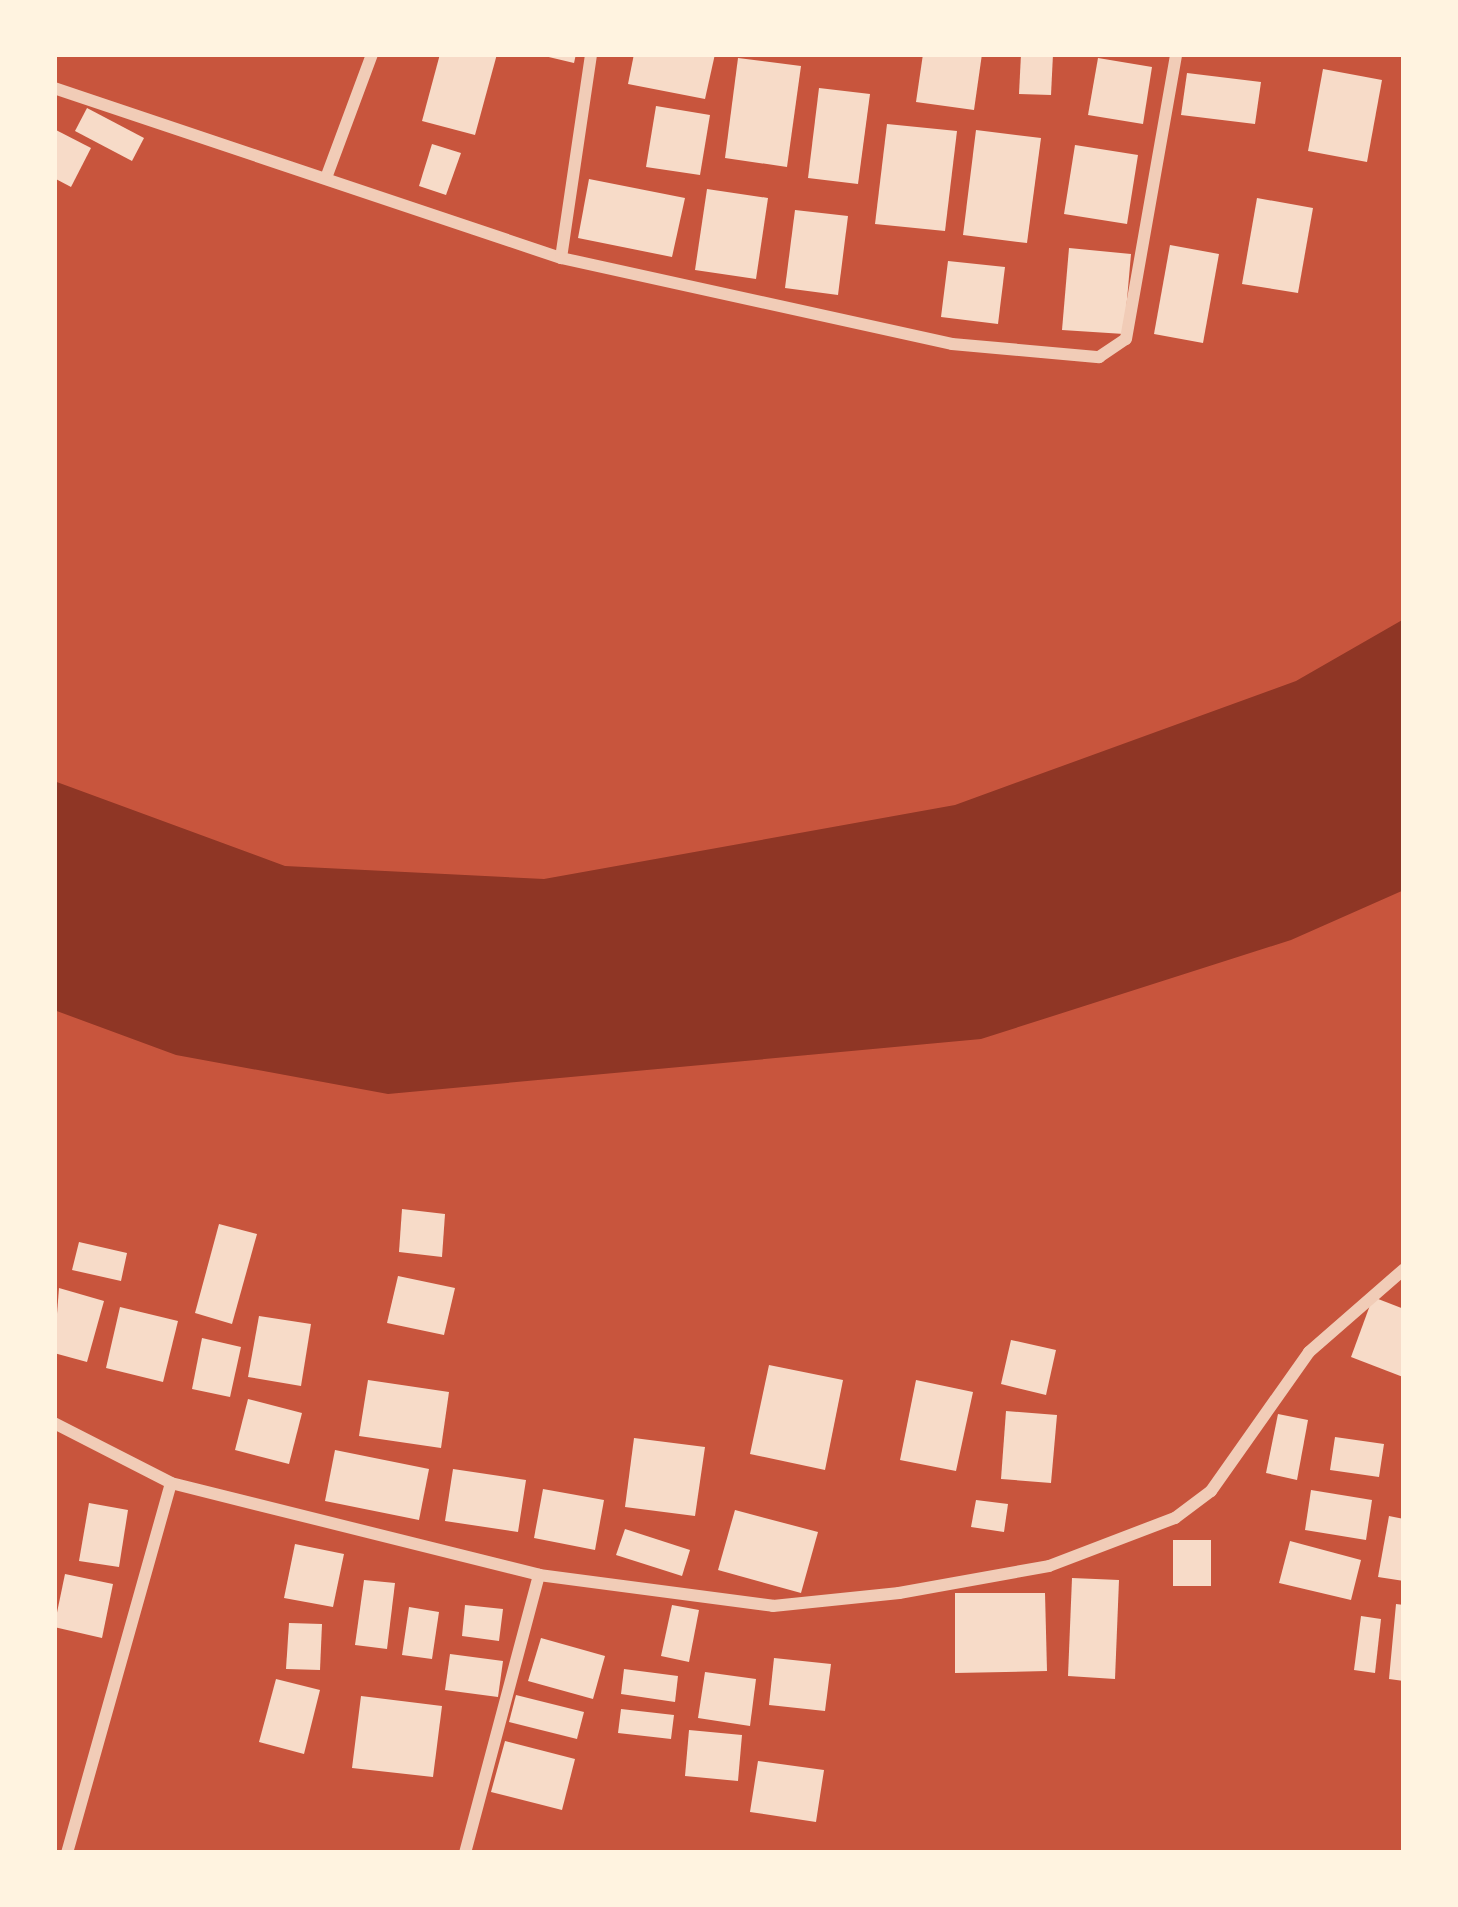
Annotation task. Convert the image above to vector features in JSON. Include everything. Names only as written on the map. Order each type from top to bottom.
[{"type":"street","points":[[326,178],[372,54]]},
{"type":"street","points":[[561,258],[591,54]]},
{"type":"street","points":[[54,88],[561,258],[952,344],[1120,350],[1176,54]]},
{"type":"street","points":[[54,1424],[171,1483],[539,1575],[773,1606],[1049,1566],[1138,1539],[1210,1491],[1309,1352],[1404,1269]]},
{"type":"street","points":[[68,1853],[171,1483]]},
{"type":"street","points":[[465,1853],[539,1575]]},
{"type":"shaded area","points":[[1404,619],[1404,890],[1291,940],[981,1039],[388,1094],[176,1055],[54,1010],[54,781],[285,866],[544,879],[955,805],[1296,681]]},
{"type":"building","points":[[440,54],[497,54],[475,135],[422,121]]},
{"type":"building","points":[[536,54],[576,54],[574,63]]},
{"type":"building","points":[[634,54],[715,54],[705,99],[628,84]]},
{"type":"building","points":[[923,54],[982,54],[974,110],[916,102]]},
{"type":"building","points":[[1021,54],[1053,54],[1051,95],[1019,94]]},
{"type":"building","points":[[738,58],[801,66],[787,167],[725,158]]},
{"type":"building","points":[[1098,58],[1152,67],[1143,124],[1088,115]]},
{"type":"building","points":[[1323,69],[1382,80],[1367,162],[1308,151]]},
{"type":"building","points":[[1187,73],[1261,82],[1255,124],[1181,115]]},
{"type":"building","points":[[819,88],[870,94],[858,184],[808,178]]},
{"type":"building","points":[[656,106],[710,115],[700,175],[646,167]]},
{"type":"building","points":[[87,108],[144,138],[132,161],[75,131]]},
{"type":"building","points":[[887,124],[957,131],[945,231],[875,224]]},
{"type":"building","points":[[54,129],[91,148],[71,187],[54,178]]},
{"type":"building","points":[[976,130],[1041,138],[1027,243],[963,235]]},
{"type":"building","points":[[432,144],[461,153],[446,195],[419,186]]},
{"type":"building","points":[[1075,145],[1138,155],[1127,224],[1064,214]]},
{"type":"building","points":[[589,179],[685,198],[672,257],[578,238]]},
{"type":"building","points":[[707,189],[768,198],[756,279],[695,270]]},
{"type":"building","points":[[1257,198],[1313,208],[1298,293],[1242,284]]},
{"type":"building","points":[[795,210],[848,216],[838,295],[785,288]]},
{"type":"building","points":[[1170,245],[1219,254],[1203,343],[1154,334]]},
{"type":"building","points":[[1069,248],[1131,254],[1124,334],[1062,330]]},
{"type":"building","points":[[948,261],[1005,267],[998,324],[941,317]]},
{"type":"building","points":[[402,1209],[445,1214],[442,1257],[399,1252]]},
{"type":"building","points":[[219,1224],[257,1234],[232,1324],[195,1313]]},
{"type":"building","points":[[79,1242],[127,1253],[121,1281],[72,1270]]},
{"type":"building","points":[[398,1276],[455,1288],[444,1335],[387,1323]]},
{"type":"building","points":[[59,1288],[104,1301],[87,1362],[54,1353]]},
{"type":"building","points":[[1373,1297],[1404,1309],[1403,1377],[1351,1357]]},
{"type":"building","points":[[120,1307],[178,1321],[163,1382],[106,1368]]},
{"type":"building","points":[[259,1316],[311,1324],[301,1386],[248,1377]]},
{"type":"building","points":[[202,1338],[241,1347],[230,1397],[192,1389]]},
{"type":"building","points":[[1011,1340],[1056,1350],[1046,1395],[1001,1384]]},
{"type":"building","points":[[769,1365],[843,1380],[825,1470],[750,1454]]},
{"type":"building","points":[[368,1380],[449,1392],[441,1448],[359,1436]]},
{"type":"building","points":[[916,1380],[973,1392],[956,1471],[900,1460]]},
{"type":"building","points":[[248,1399],[302,1413],[289,1464],[235,1450]]},
{"type":"building","points":[[1006,1411],[1057,1415],[1051,1483],[1001,1479]]},
{"type":"building","points":[[1278,1414],[1308,1420],[1297,1480],[1266,1473]]},
{"type":"building","points":[[1335,1437],[1384,1444],[1379,1477],[1330,1470]]},
{"type":"building","points":[[634,1438],[705,1447],[695,1516],[625,1507]]},
{"type":"building","points":[[335,1450],[429,1469],[419,1520],[325,1501]]},
{"type":"building","points":[[453,1469],[526,1480],[518,1532],[445,1521]]},
{"type":"building","points":[[543,1489],[604,1500],[595,1550],[534,1538]]},
{"type":"building","points":[[1311,1490],[1372,1500],[1366,1540],[1305,1530]]},
{"type":"building","points":[[976,1500],[1008,1504],[1004,1532],[971,1527]]},
{"type":"building","points":[[89,1503],[128,1510],[119,1567],[79,1561]]},
{"type":"building","points":[[735,1510],[818,1532],[801,1593],[718,1570]]},
{"type":"building","points":[[1389,1516],[1404,1519],[1404,1581],[1378,1577]]},
{"type":"building","points":[[625,1529],[690,1550],[682,1576],[616,1555]]},
{"type":"building","points":[[1173,1540],[1211,1540],[1211,1586],[1173,1586]]},
{"type":"building","points":[[1290,1541],[1361,1560],[1351,1600],[1279,1583]]},
{"type":"building","points":[[295,1544],[344,1554],[333,1607],[284,1598]]},
{"type":"building","points":[[65,1574],[113,1584],[102,1638],[54,1627]]},
{"type":"building","points":[[1072,1578],[1119,1580],[1115,1679],[1068,1676]]},
{"type":"building","points":[[364,1580],[395,1583],[387,1649],[355,1645]]},
{"type":"building","points":[[955,1593],[1045,1593],[1047,1671],[955,1673]]},
{"type":"building","points":[[1396,1604],[1404,1605],[1404,1681],[1389,1679]]},
{"type":"building","points":[[465,1605],[503,1609],[499,1641],[462,1636]]},
{"type":"building","points":[[672,1605],[699,1610],[689,1662],[661,1656]]},
{"type":"building","points":[[409,1607],[439,1612],[432,1659],[402,1655]]},
{"type":"building","points":[[1361,1616],[1381,1619],[1375,1673],[1354,1670]]},
{"type":"building","points":[[289,1623],[322,1624],[320,1670],[286,1669]]},
{"type":"building","points":[[541,1638],[605,1656],[593,1699],[528,1681]]},
{"type":"building","points":[[450,1654],[503,1661],[498,1697],[445,1690]]},
{"type":"building","points":[[774,1658],[831,1664],[825,1711],[769,1705]]},
{"type":"building","points":[[624,1669],[678,1676],[675,1702],[621,1694]]},
{"type":"building","points":[[705,1672],[756,1679],[750,1726],[698,1718]]},
{"type":"building","points":[[276,1679],[320,1690],[304,1754],[259,1742]]},
{"type":"building","points":[[516,1695],[584,1712],[577,1739],[509,1722]]},
{"type":"building","points":[[361,1696],[442,1706],[433,1777],[352,1768]]},
{"type":"building","points":[[621,1709],[674,1715],[671,1739],[618,1733]]},
{"type":"building","points":[[689,1730],[742,1735],[738,1781],[685,1776]]},
{"type":"building","points":[[505,1741],[575,1759],[562,1810],[491,1792]]},
{"type":"building","points":[[758,1761],[824,1770],[816,1822],[750,1812]]}]
